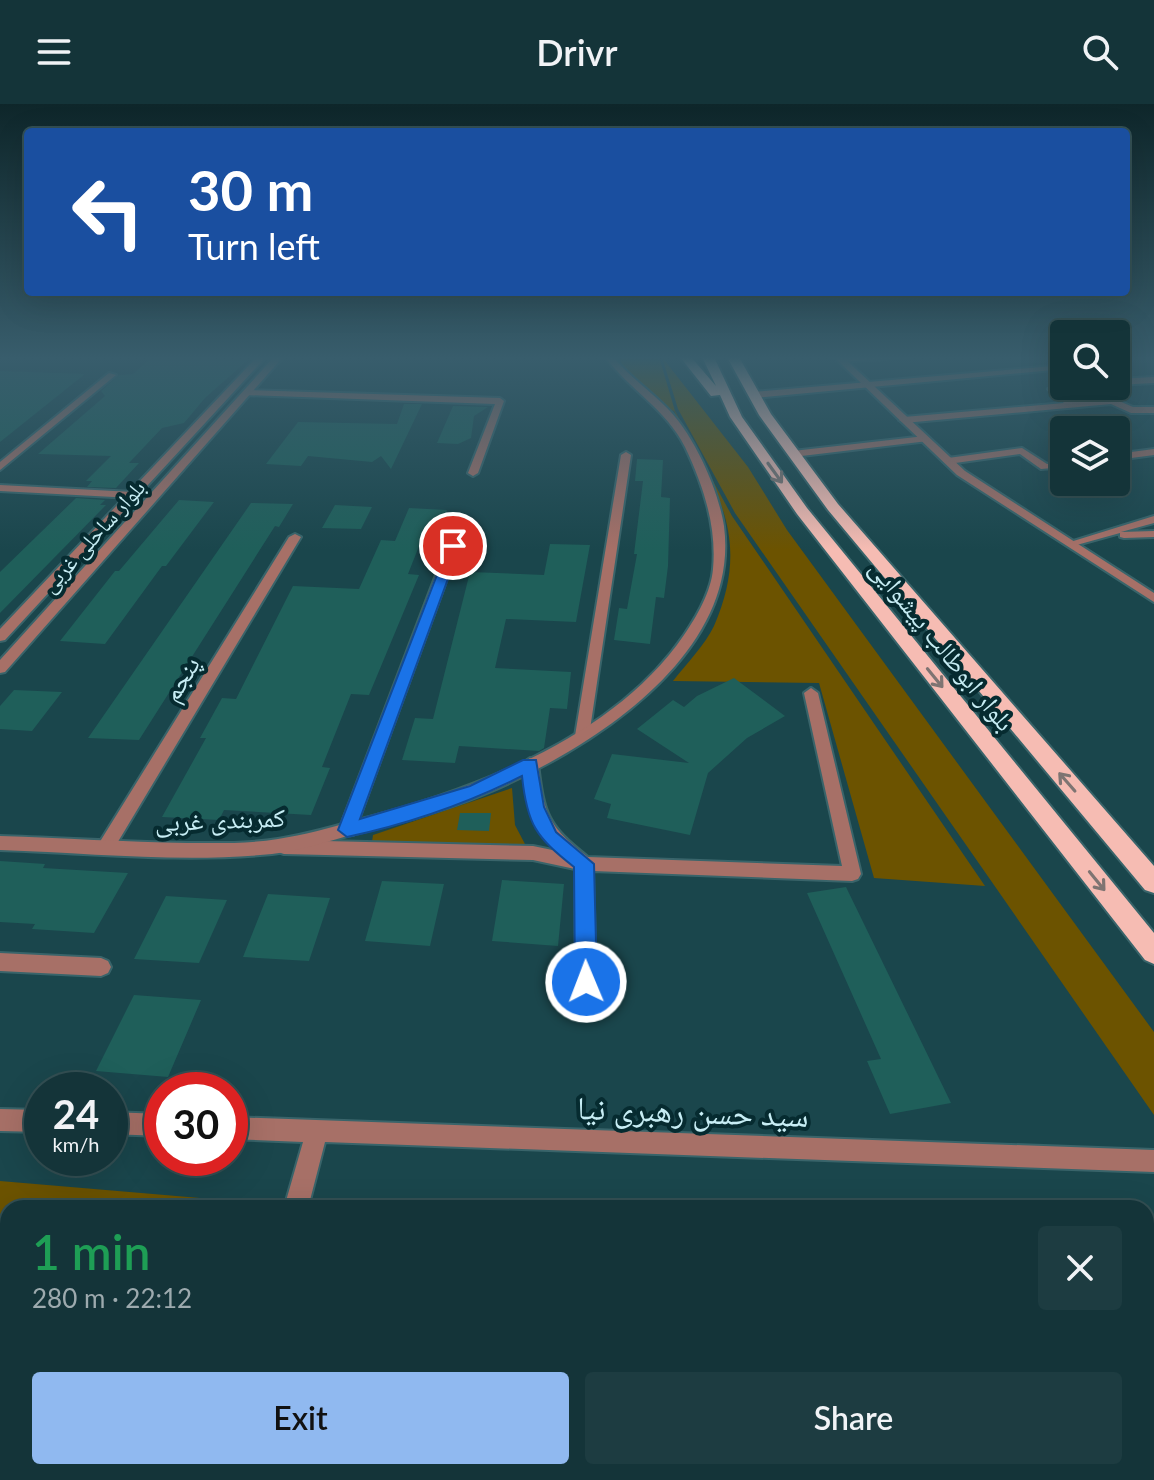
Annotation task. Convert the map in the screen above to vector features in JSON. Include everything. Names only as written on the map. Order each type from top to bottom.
[{"type":"highway","name":"بلوار ابوطالب پیشوایی","points":[[740,421],[828,544],[1154,952]]},
{"type":"highway","name":"بلوار ابوطالب پیشوایی","points":[[771,421],[851,529],[1154,883]]},
{"type":"street","points":[[0,467],[56,421]]},
{"type":"street","name":"بلوار ساحلی غربی","points":[[0,637],[202,421]]},
{"type":"street","name":"بلوار ساحلی غربی","points":[[0,669],[222,421]]},
{"type":"street","points":[[473,473],[492,421]]},
{"type":"street","name":"کمربندی غربی","points":[[0,843],[274,847],[387,821],[477,790],[582,736],[640,692],[685,644],[705,614],[718,578],[718,525],[690,451],[674,421]]},
{"type":"street","points":[[905,421],[948,461],[993,495],[1073,543],[1154,598]]},
{"type":"street","points":[[793,454],[925,439]]},
{"type":"street","points":[[948,461],[1022,451],[1045,467],[1050,466]]},
{"type":"street","points":[[1130,456],[1151,454]]},
{"type":"street","points":[[582,736],[626,455]]},
{"type":"street","points":[[0,488],[133,495]]},
{"type":"street","points":[[1073,543],[1154,519]]},
{"type":"street","points":[[1090,536],[1154,534]]},
{"type":"street","name":"پنجم","points":[[107,845],[295,537]]},
{"type":"street","points":[[347,830],[453,546]]},
{"type":"street","points":[[274,847],[533,853],[584,864],[852,874],[811,693]]},
{"type":"street","points":[[530,764],[534,807],[549,837],[584,864]]},
{"type":"street","points":[[584,864],[586,982]]},
{"type":"street","points":[[0,962],[101,967]]},
{"type":"street","points":[[0,1120],[24,1121]]},
{"type":"street","name":"سید حسن رهبری نیا","points":[[248,1129],[1154,1161]]},
{"type":"street","points":[[298,1200],[317,1131]]},
{"type":"shaded area","points":[[680,421],[732,516],[985,886],[874,878],[819,683],[673,681],[714,626],[725,594],[730,565],[724,514],[703,464]]},
{"type":"shaded area","points":[[685,421],[712,421],[748,467],[787,530],[1154,1032],[1154,1115],[735,513]]},
{"type":"shaded area","points":[[512,788],[515,825],[526,846],[372,842],[373,835]]},
{"type":"shaded area","points":[[0,1181],[225,1200],[0,1200]]},
{"type":"building","points":[[0,421],[26,421],[0,442]]},
{"type":"building","points":[[76,421],[186,421],[162,428],[129,463],[139,463],[116,488],[87,487],[92,481],[86,481],[111,456],[38,454]]},
{"type":"building","points":[[398,421],[414,421],[391,469],[381,456],[372,462],[308,456],[301,466],[266,464],[298,422],[397,424]]},
{"type":"building","points":[[446,421],[473,421],[471,438],[458,444],[437,443]]},
{"type":"building","points":[[637,459],[663,460],[661,497],[670,498],[664,598],[656,597],[650,644],[614,640],[619,608],[627,609],[637,554],[634,554],[643,481],[635,481]]},
{"type":"building","points":[[76,498],[105,500],[100,505],[106,505],[0,613],[0,572]]},
{"type":"building","points":[[179,500],[214,502],[105,644],[60,641],[115,571],[119,571]]},
{"type":"building","points":[[251,503],[293,504],[279,527],[275,526],[139,740],[88,738]]},
{"type":"building","points":[[335,505],[372,507],[361,529],[322,528]]},
{"type":"building","points":[[409,508],[447,510],[439,532],[425,531],[408,574],[419,575],[369,695],[351,694],[322,767],[330,768],[311,815],[224,810],[219,820],[162,817],[206,738],[200,738],[222,698],[236,699],[293,586],[359,589],[381,540],[395,541]]},
{"type":"building","points":[[550,544],[590,545],[576,622],[506,619],[495,668],[571,672],[567,709],[550,708],[544,748],[539,751],[459,746],[455,763],[402,760],[415,718],[433,719],[470,572],[544,575]]},
{"type":"building","points":[[734,678],[785,716],[747,738],[708,773],[690,835],[607,818],[611,804],[594,799],[612,754],[689,763],[637,729],[673,700],[684,707],[697,696]]},
{"type":"building","points":[[14,690],[62,692],[32,731],[0,729],[0,706]]},
{"type":"building","points":[[460,813],[491,813],[489,831],[457,830]]},
{"type":"building","points":[[0,861],[45,864],[43,868],[128,873],[94,933],[32,929],[35,924],[0,922]]},
{"type":"building","points":[[502,880],[564,884],[558,946],[492,941]]},
{"type":"building","points":[[382,881],[444,884],[430,946],[365,941]]},
{"type":"building","points":[[846,887],[951,1103],[890,1114],[867,1061],[881,1059],[807,893]]},
{"type":"building","points":[[268,894],[330,898],[309,961],[243,957]]},
{"type":"building","points":[[166,896],[227,900],[199,963],[134,959]]},
{"type":"building","points":[[134,995],[201,1000],[170,1072],[144,1072],[144,1075],[96,1071]]},
{"type":"route","points":[[453,546],[347,830],[387,821],[477,790],[530,764],[534,807],[549,837],[584,864],[586,982]]}]
